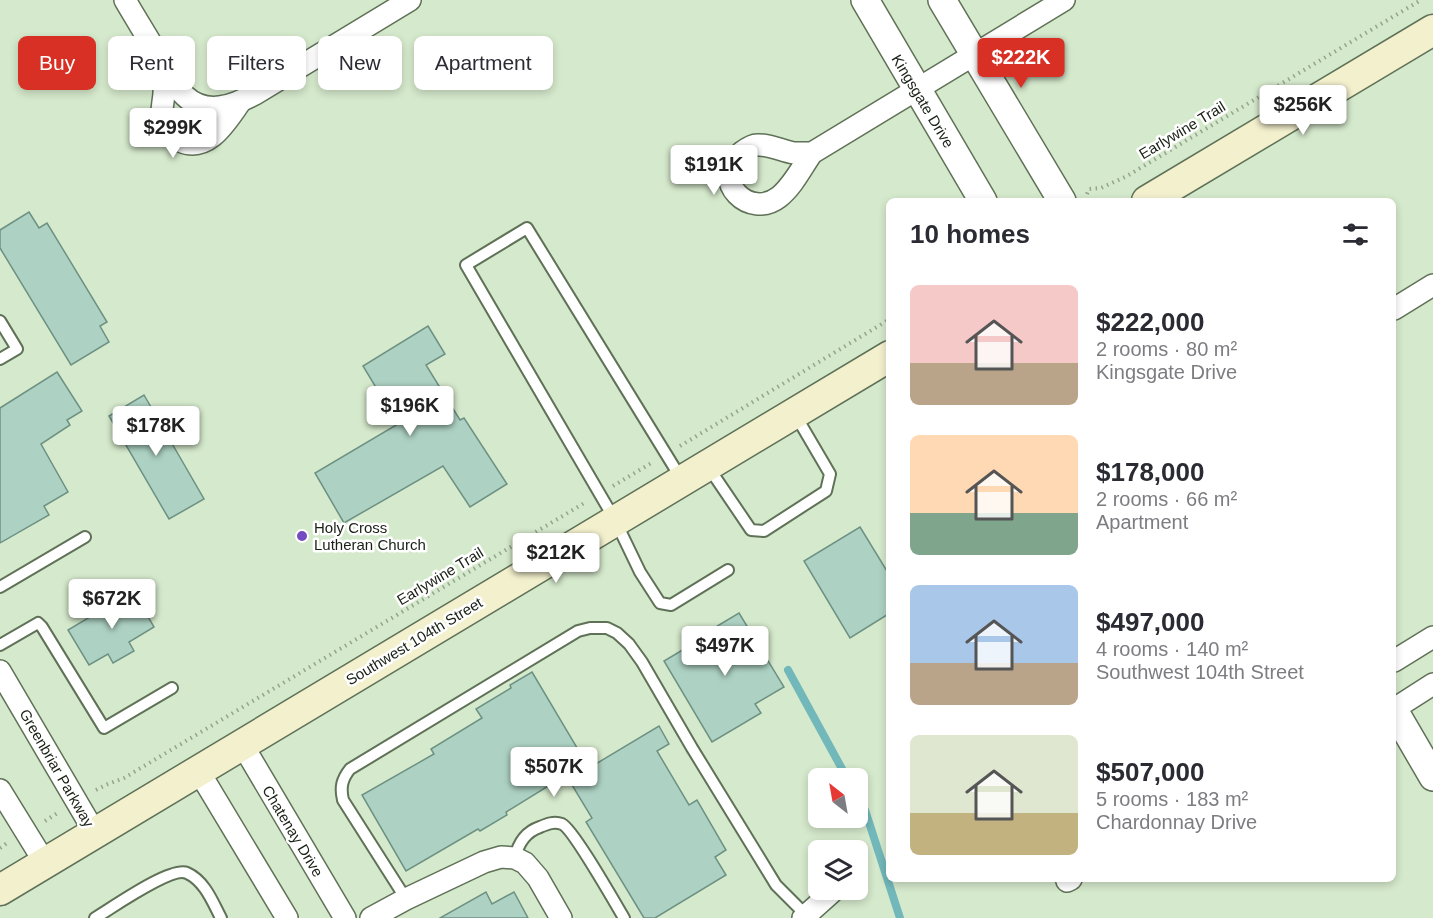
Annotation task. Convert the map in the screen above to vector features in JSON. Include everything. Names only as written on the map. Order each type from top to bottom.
[{"type":"main road","points":[[1153,198],[1433,30]]},
{"type":"main road","name":"Southwest 104th Street","points":[[0,890],[886,358]]},
{"type":"street","points":[[125,0],[147,36]]},
{"type":"street","points":[[181,90],[192,101],[212,107],[223,108],[242,101],[410,0]]},
{"type":"street","name":"Kingsgate Drive","points":[[865,0],[981,198]]},
{"type":"street","points":[[942,0],[975,54],[1072,198]]},
{"type":"street","points":[[812,153],[1064,0]]},
{"type":"street","points":[[164,90],[163,121],[174,137],[193,145],[203,143],[214,135],[242,101]]},
{"type":"street","points":[[1396,308],[1433,285]]},
{"type":"street","points":[[1396,660],[1433,637]]},
{"type":"street","name":"Greenbriar Parkway","points":[[0,671],[95,833]]},
{"type":"street","points":[[1396,708],[1433,684]]},
{"type":"street","points":[[1396,712],[1433,777]]},
{"type":"street","name":"Chatenay Drive","points":[[242,744],[345,918]]},
{"type":"street","points":[[198,770],[287,918]]},
{"type":"street","points":[[0,790],[45,863]]},
{"type":"street","points":[[371,918],[484,862],[501,857],[515,858],[525,864],[538,878],[561,918]]},
{"type":"street","points":[[807,917],[824,900]]},
{"type":"lane","points":[[682,481],[527,228],[466,265],[615,520],[640,572],[660,603],[671,605],[728,570]]},
{"type":"lane","points":[[0,321],[17,349],[0,359]]},
{"type":"lane","points":[[708,465],[751,530],[764,531],[826,491],[830,474],[794,413]]},
{"type":"lane","points":[[0,587],[85,537]]},
{"type":"lane","points":[[0,645],[38,623],[104,728],[172,688]]},
{"type":"lane","points":[[406,899],[343,800],[341,789],[344,777],[350,769],[578,631],[606,628],[617,633],[629,644],[642,662],[765,869],[776,885],[807,917]]},
{"type":"lane","points":[[515,858],[524,838],[535,829],[554,822],[563,825],[577,841],[624,918]]},
{"type":"lane","points":[[95,918],[159,879],[186,872],[198,880],[221,918]]},
{"type":"path","name":"Earlywine Trail","points":[[1075,198],[1089,189],[1101,188],[1127,176],[1421,0]]},
{"type":"path","name":"Earlywine Trail","points":[[0,848],[76,802],[124,778],[886,321]]},
{"type":"building","points":[[29,212],[39,228],[47,223],[107,322],[100,326],[109,342],[71,365],[0,248],[0,230]]},
{"type":"building","points":[[428,326],[445,354],[426,365],[460,420],[464,418],[507,484],[470,507],[443,466],[344,523],[315,473],[398,424],[363,366]]},
{"type":"building","points":[[57,372],[82,411],[67,420],[70,425],[41,444],[68,492],[44,506],[49,515],[0,543],[0,408]]},
{"type":"building","points":[[144,395],[204,499],[169,519],[109,416]]},
{"type":"building","points":[[860,527],[886,569],[886,616],[850,638],[804,561]]},
{"type":"building","points":[[133,591],[154,627],[129,642],[134,651],[113,663],[108,654],[89,665],[68,630]]},
{"type":"building","points":[[739,613],[784,687],[755,704],[761,713],[712,742],[664,661]]},
{"type":"building","points":[[532,672],[589,768],[659,726],[669,744],[657,751],[689,805],[697,800],[726,850],[715,857],[726,875],[655,918],[644,918],[586,822],[592,818],[566,775],[506,812],[507,815],[480,831],[478,829],[406,871],[362,795],[434,754],[431,749],[482,718],[476,709]]},
{"type":"building","points":[[486,892],[492,904],[514,892],[528,918],[440,918]]},
{"type":"waterway","points":[[788,670],[842,768]]},
{"type":"waterway","points":[[868,819],[886,875]]},
{"type":"waterway","points":[[888,882],[900,918]]},
{"type":"place","name":"Holy Cross Lutheran Church","points":[[302,536]]}]
